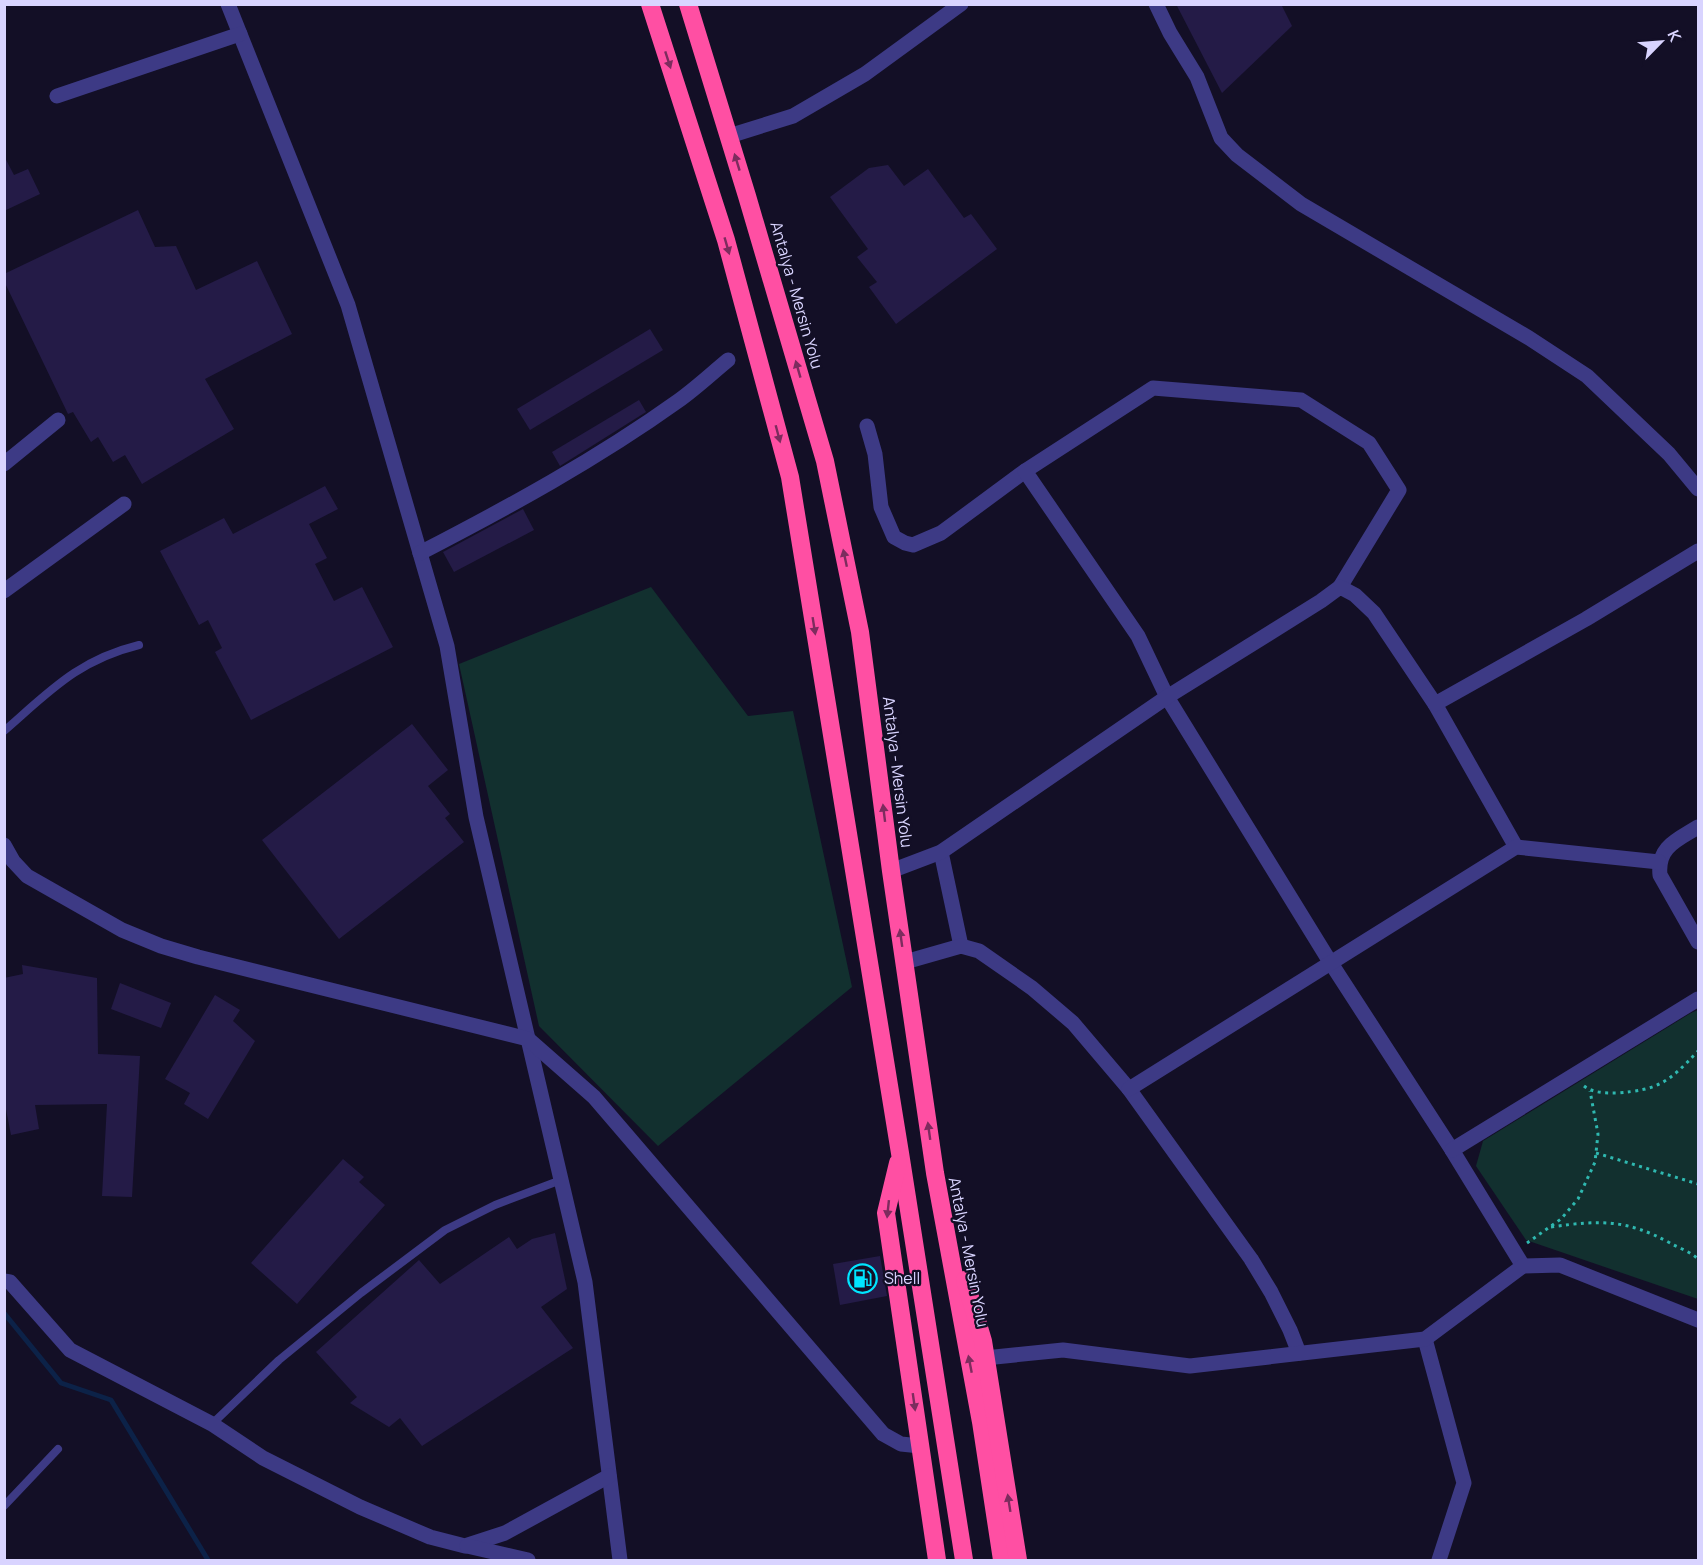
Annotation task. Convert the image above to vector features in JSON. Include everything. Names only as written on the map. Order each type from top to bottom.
[{"type":"highway","points":[[650,4],[726,240],[790,477],[964,1560]]},
{"type":"highway","name":"Antalya - Mersin Yolu","points":[[688,4],[825,461],[860,632],[891,871],[935,1173],[981,1422],[1002,1560]]},
{"type":"highway","points":[[900,1153],[886,1213],[937,1560]]},
{"type":"highway","points":[[935,1173],[982,1341],[1018,1560]]},
{"type":"street","points":[[228,4],[348,305],[447,646],[476,817],[585,1282],[620,1560]]},
{"type":"street","points":[[729,136],[792,116],[865,74],[961,4]]},
{"type":"street","points":[[1156,4],[1170,33],[1197,77],[1221,138],[1237,155],[1301,204],[1519,332],[1587,376],[1669,454],[1698,489]]},
{"type":"street","points":[[57,96],[240,34]]},
{"type":"street","points":[[420,553],[488,518],[620,441],[680,400],[728,360]]},
{"type":"street","points":[[867,426],[875,454],[881,507],[894,537],[913,545],[941,533],[1024,471],[1153,388],[1301,400],[1369,443],[1399,490],[1340,587],[1321,602],[1167,696],[941,852],[891,871]]},
{"type":"street","points":[[4,465],[58,420]]},
{"type":"street","points":[[1024,471],[1138,636],[1167,696],[1332,964],[1452,1150],[1519,1260]]},
{"type":"street","points":[[4,591],[124,504]]},
{"type":"street","points":[[1435,704],[1698,551]]},
{"type":"street","points":[[1340,587],[1355,595],[1374,613],[1435,704],[1516,848]]},
{"type":"street","points":[[1698,826],[1664,851],[1659,862],[1660,875],[1698,942]]},
{"type":"street","points":[[4,845],[9,866],[122,930],[161,946],[528,1039],[594,1097],[884,1434],[900,1444],[920,1446]]},
{"type":"street","points":[[1129,1089],[1516,848],[1659,862]]},
{"type":"street","points":[[941,852],[961,946]]},
{"type":"street","points":[[904,962],[961,946],[980,951],[1040,995],[1073,1023],[1129,1089],[1251,1259],[1271,1292],[1299,1353]]},
{"type":"street","points":[[1452,1150],[1698,999]]},
{"type":"street","points":[[985,1358],[1063,1350],[1190,1366],[1425,1339],[1519,1260],[1560,1265],[1698,1320]]},
{"type":"street","points":[[4,1281],[10,1282],[70,1350],[212,1424],[263,1458],[360,1507],[430,1537],[528,1560]]},
{"type":"street","points":[[1425,1339],[1464,1483],[1439,1560]]},
{"type":"street","points":[[465,1546],[505,1533],[609,1476]]},
{"type":"lane","points":[[4,731],[79,668],[107,654],[139,645]]},
{"type":"lane","points":[[212,1424],[279,1359],[445,1230],[495,1205],[561,1180]]},
{"type":"lane","points":[[4,1506],[58,1449]]},
{"type":"path","points":[[1574,1075],[1590,1090],[1608,1093],[1642,1091],[1666,1081],[1681,1070],[1698,1051]]},
{"type":"path","points":[[1519,1260],[1529,1241],[1561,1219],[1578,1199],[1595,1162],[1598,1134],[1590,1090]]},
{"type":"path","points":[[1596,1153],[1698,1184]]},
{"type":"path","points":[[1549,1227],[1586,1222],[1613,1222],[1647,1231],[1698,1259]]},
{"type":"green space","points":[[651,587],[748,716],[793,711],[852,987],[658,1146],[539,1026],[459,664]]},
{"type":"green space","points":[[1698,1010],[1698,1299],[1526,1240],[1476,1166],[1483,1141]]},
{"type":"building","points":[[1176,4],[1281,4],[1292,26],[1222,93]]},
{"type":"building","points":[[4,156],[14,175],[28,169],[40,194],[4,211]]},
{"type":"building","points":[[888,165],[904,186],[928,169],[964,218],[971,214],[997,249],[896,324],[869,287],[877,282],[857,257],[868,249],[830,197],[869,168]]},
{"type":"building","points":[[138,210],[155,247],[176,246],[196,290],[257,261],[292,334],[205,379],[234,429],[142,484],[125,455],[113,462],[98,437],[91,442],[73,412],[68,414],[4,281],[4,274]]},
{"type":"building","points":[[650,329],[663,350],[530,430],[517,409]]},
{"type":"building","points":[[639,400],[646,412],[560,466],[552,452]]},
{"type":"building","points":[[325,486],[338,509],[309,524],[327,558],[315,564],[334,601],[362,587],[393,647],[251,720],[215,652],[222,648],[208,620],[199,625],[160,551],[224,518],[233,534]]},
{"type":"building","points":[[523,509],[534,530],[454,572],[443,552]]},
{"type":"building","points":[[412,724],[448,770],[428,786],[450,814],[445,818],[464,842],[339,939],[262,840]]},
{"type":"building","points":[[22,965],[97,978],[98,1054],[140,1056],[132,1197],[102,1196],[107,1104],[35,1105],[39,1129],[11,1135],[4,1099],[4,978],[23,974]]},
{"type":"building","points":[[120,983],[171,1003],[161,1028],[111,1009]]},
{"type":"building","points":[[215,995],[240,1010],[233,1021],[255,1041],[208,1119],[184,1104],[190,1093],[165,1079]]},
{"type":"building","points":[[343,1159],[364,1177],[359,1182],[385,1205],[297,1304],[251,1263]]},
{"type":"building","points":[[555,1233],[567,1289],[541,1307],[573,1348],[422,1446],[400,1418],[389,1427],[350,1403],[357,1397],[316,1352],[419,1260],[440,1284],[509,1237],[517,1249],[532,1239]]},
{"type":"building","points":[[880,1256],[887,1296],[840,1305],[833,1264]]},
{"type":"waterway","points":[[4,1313],[61,1383],[111,1400],[208,1560]]},
{"type":"place","name":"Shell","points":[[863,1278]]}]
